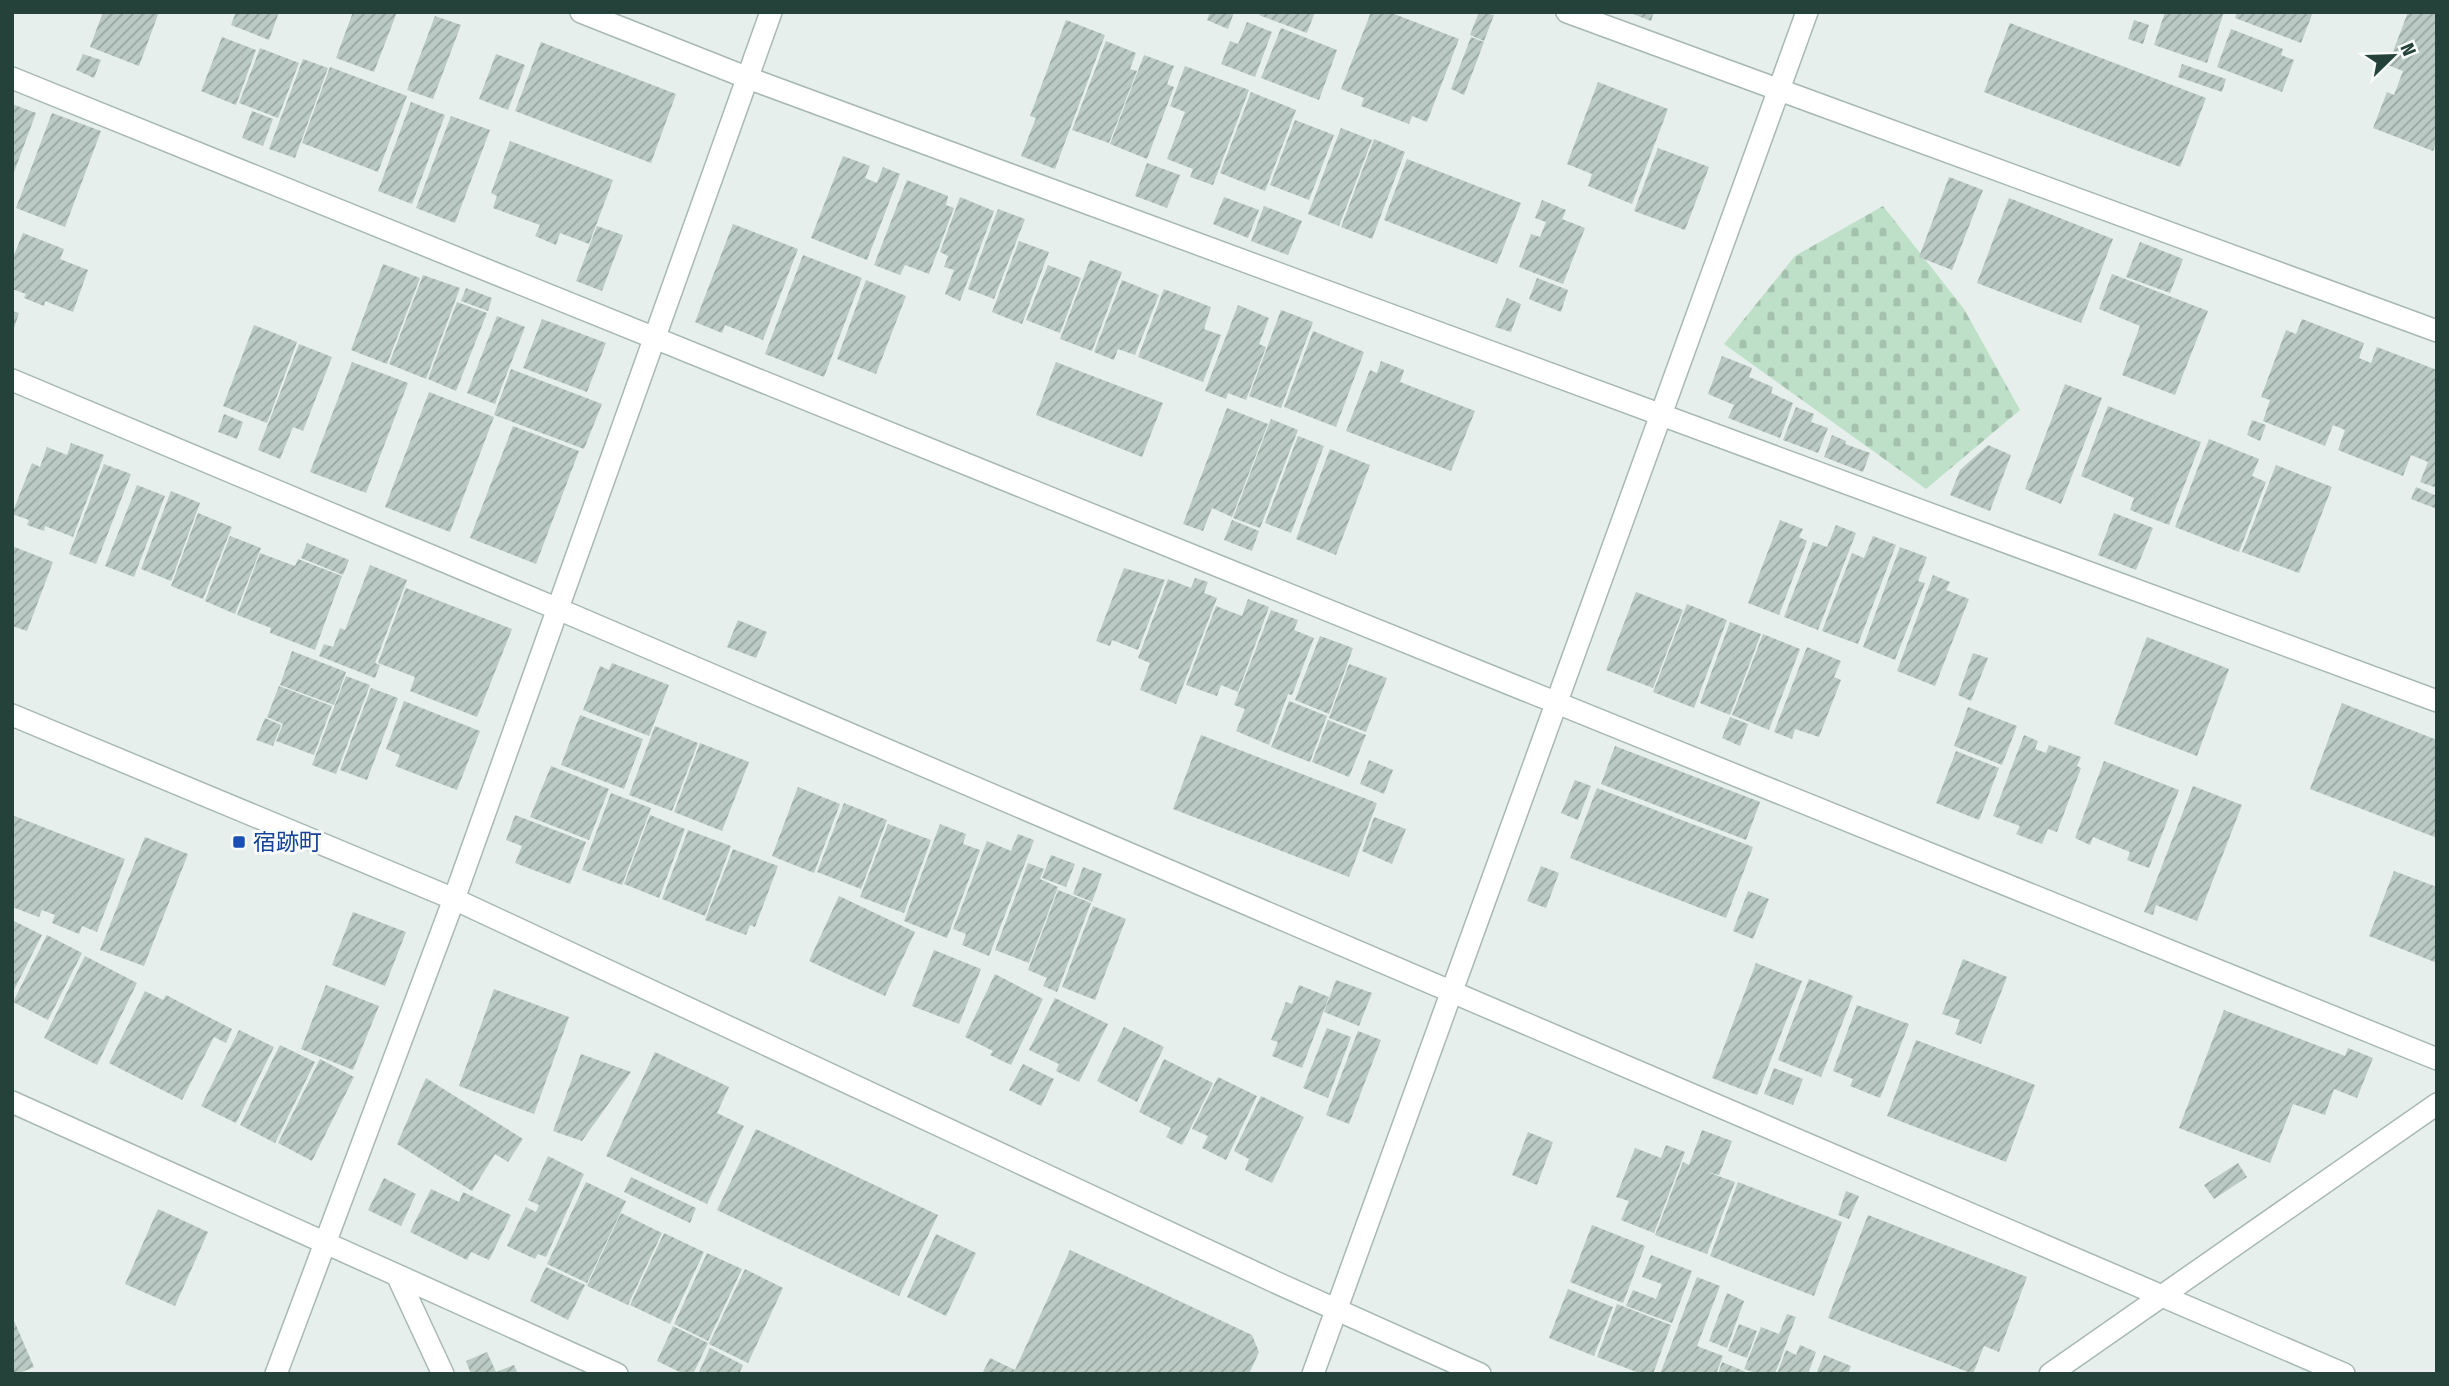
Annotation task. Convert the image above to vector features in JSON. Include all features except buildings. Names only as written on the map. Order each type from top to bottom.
[{"type":"street","points":[[581,12],[748,78],[2437,701]]},
{"type":"street","points":[[276,1374],[454,899],[771,12]]},
{"type":"street","points":[[1567,12],[2437,331]]},
{"type":"street","points":[[1313,1374],[1807,12]]},
{"type":"street","points":[[12,78],[2437,1059]]},
{"type":"street","points":[[12,380],[558,608],[2344,1374]]},
{"type":"street","points":[[12,715],[454,899],[1336,1310],[1480,1374]]},
{"type":"street","points":[[12,1102],[617,1374]]},
{"type":"street","points":[[2050,1374],[2437,1104]]},
{"type":"street","points":[[397,1275],[443,1374]]},
{"type":"green space","points":[[1883,206],[1964,309],[2020,410],[1926,489],[1724,344],[1795,256]]},
{"type":"place","name":"宿跡町","points":[[239,842]]}]
